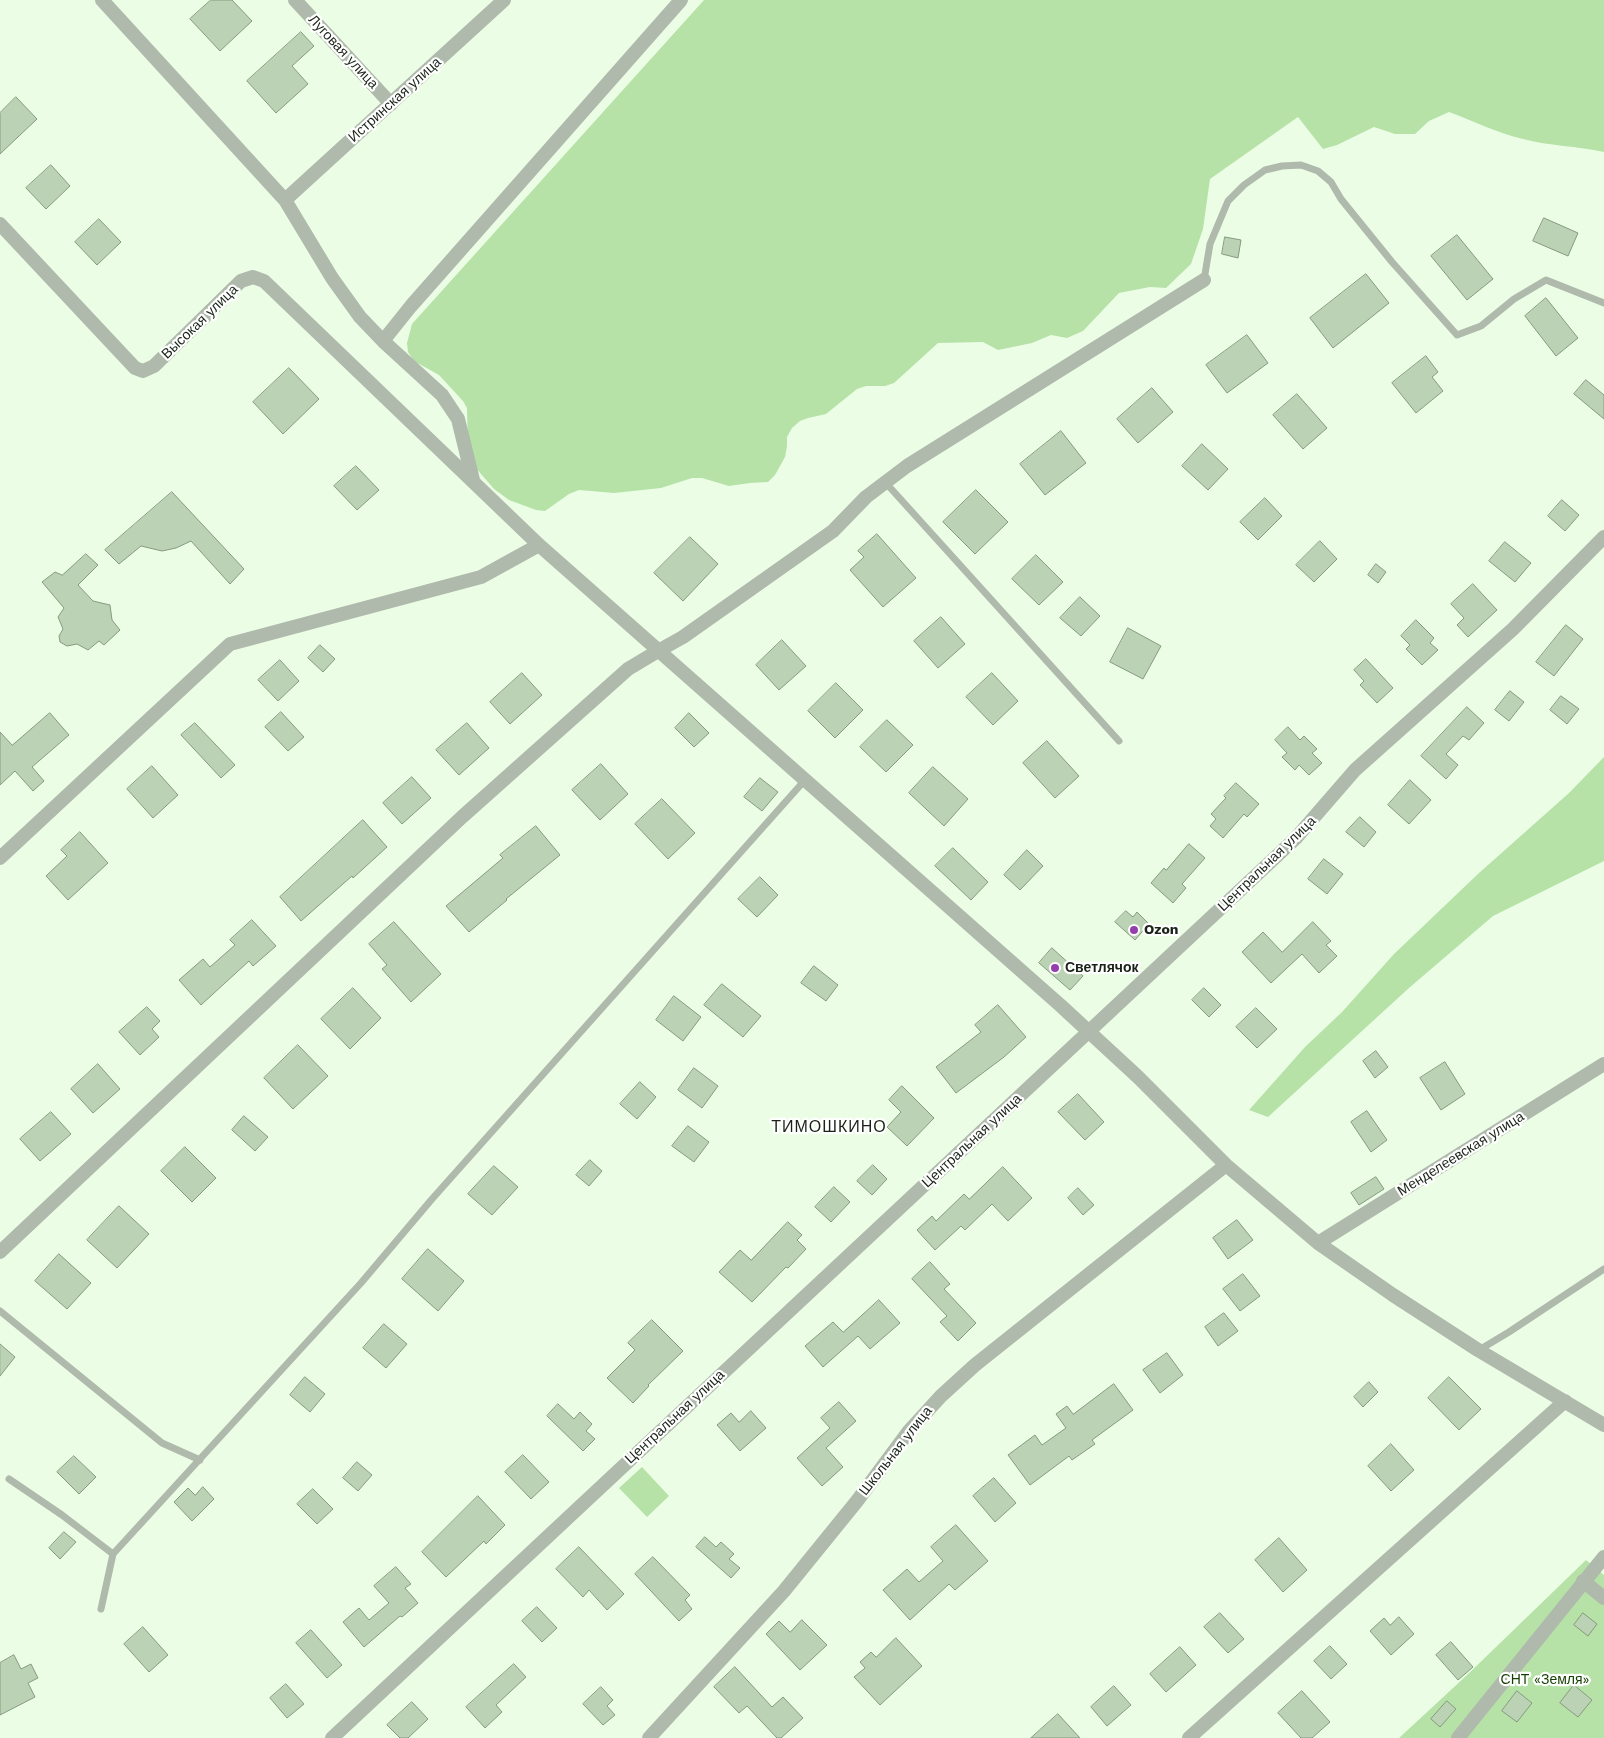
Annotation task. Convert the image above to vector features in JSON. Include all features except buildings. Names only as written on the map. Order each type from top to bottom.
[{"type":"street","points":[[102,0],[285,200],[332,278],[360,317],[383,341],[442,395],[458,419],[473,480],[539,545],[1090,1032],[1226,1165],[1318,1243],[1393,1295],[1478,1350],[1604,1425]]},
{"type":"street","name":"Луговая улица","points":[[295,0],[391,104]]},
{"type":"street","name":"Истринская улица","points":[[285,200],[504,0]]},
{"type":"street","points":[[383,341],[411,306],[681,0]]},
{"type":"street","name":"Высокая улица","points":[[0,224],[135,368],[143,371],[154,366],[241,281],[252,277],[264,281],[473,480]]},
{"type":"street","points":[[0,1252],[462,817],[628,669],[683,637],[832,531],[866,497],[915,461],[1204,280]]},
{"type":"street","name":"Центральная улица","points":[[332,1738],[1296,838],[1355,770],[1513,629],[1604,537]]},
{"type":"street","points":[[0,858],[230,644],[481,577],[539,545]]},
{"type":"street","name":"Менделеевская улица","points":[[1318,1243],[1604,1064]]},
{"type":"street","name":"Школьная улица","points":[[650,1738],[784,1591],[857,1501],[909,1431],[941,1396],[975,1365],[1226,1165]]},
{"type":"street","points":[[1189,1738],[1564,1401]]},
{"type":"street","points":[[1458,1738],[1604,1557]]},
{"type":"street","points":[[1583,1581],[1604,1598]]},
{"type":"lane","points":[[1204,280],[1210,244],[1228,201],[1244,185],[1265,170],[1282,166],[1301,165],[1318,171],[1331,182],[1340,200],[1457,335],[1481,326],[1514,299],[1546,280],[1604,303]]},
{"type":"lane","points":[[884,482],[1119,741]]},
{"type":"lane","points":[[101,1609],[113,1554],[362,1283],[439,1192],[806,780]]},
{"type":"lane","points":[[1478,1350],[1509,1332],[1604,1269]]},
{"type":"lane","points":[[0,1311],[162,1443],[200,1460]]},
{"type":"lane","points":[[9,1479],[62,1515],[113,1554]]},
{"type":"green space","points":[[704,0],[1604,0],[1604,152],[1523,139],[1449,112],[1429,121],[1415,134],[1395,134],[1374,127],[1337,145],[1323,149],[1298,117],[1210,179],[1203,229],[1191,264],[1166,288],[1150,287],[1119,293],[1083,331],[1067,338],[1051,335],[1032,343],[998,350],[983,342],[938,343],[894,383],[885,386],[866,386],[857,389],[826,414],[800,421],[792,428],[787,437],[785,457],[775,475],[768,482],[729,486],[702,478],[692,478],[661,488],[614,493],[579,490],[569,494],[545,511],[536,510],[509,500],[494,489],[475,467],[468,449],[467,408],[439,375],[414,361],[408,352],[407,343],[412,324]]},
{"type":"green space","points":[[1604,757],[1604,861],[1493,916],[1409,988],[1268,1117],[1249,1110],[1305,1047],[1342,1012],[1394,954],[1479,873],[1569,793]]},
{"type":"green space","points":[[642,1467],[669,1496],[647,1517],[619,1488]]},
{"type":"green space","name":"СНТ «Земля»","points":[[1586,1560],[1604,1575],[1604,1738],[1399,1738],[1466,1676]]},
{"type":"place","name":"Ozon","points":[[1134,930]]},
{"type":"place","name":"Светлячок","points":[[1055,968]]},
{"type":"district","name":"ТИМОШКИНО","points":[[829,1127]]}]
